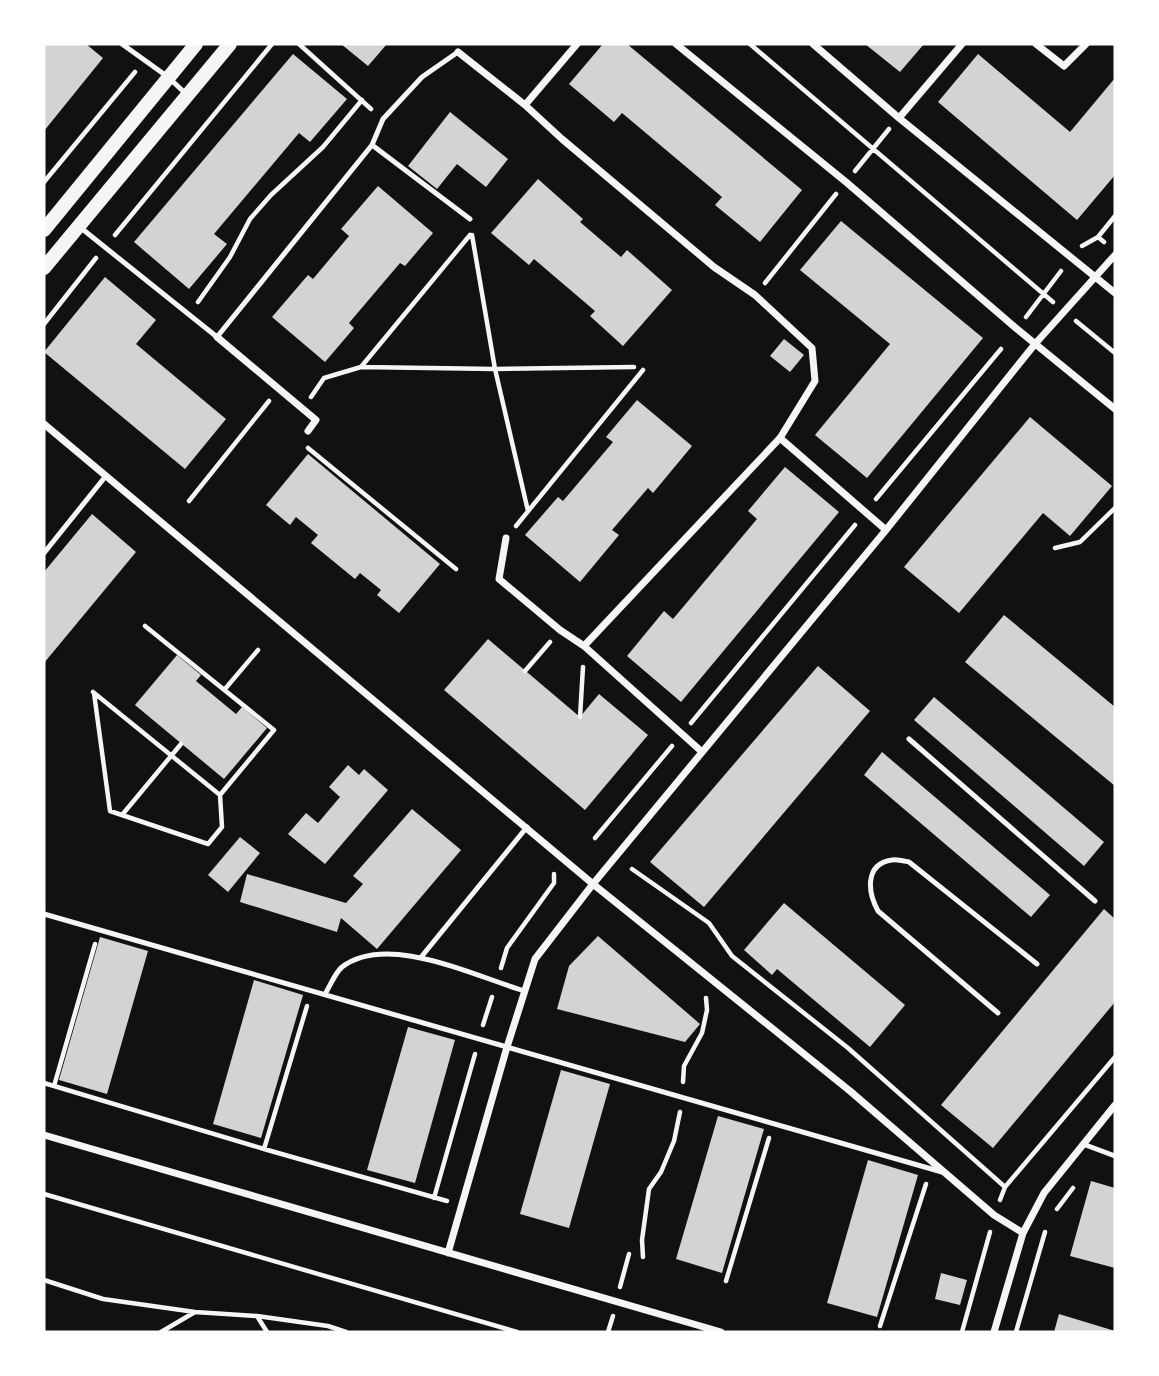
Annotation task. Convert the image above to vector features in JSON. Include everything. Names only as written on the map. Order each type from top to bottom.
[{"type":"main road","points":[[44,230],[196,44]]},
{"type":"main road","points":[[44,268],[230,44]]},
{"type":"street","points":[[525,105],[577,44]]},
{"type":"street","points":[[676,44],[846,182],[1115,409]]},
{"type":"street","points":[[813,44],[899,118],[1115,293]]},
{"type":"street","points":[[899,118],[962,44]]},
{"type":"street","points":[[1036,44],[1064,66],[1086,44]]},
{"type":"street","points":[[458,52],[525,105],[704,258],[754,295],[812,348],[814,381],[780,438],[584,646]]},
{"type":"street","points":[[447,1253],[535,959],[701,751],[886,530],[1035,344],[1115,254]]},
{"type":"street","points":[[217,337],[316,420],[308,431]]},
{"type":"street","points":[[44,424],[593,884],[850,1091],[994,1215],[1023,1233]]},
{"type":"street","points":[[780,438],[886,530]]},
{"type":"street","points":[[506,538],[499,579],[560,631],[584,646],[701,751]]},
{"type":"street","points":[[995,1332],[1023,1233],[1044,1193],[1115,1105]]},
{"type":"street","points":[[44,1135],[721,1332]]},
{"type":"lane","points":[[122,44],[188,95]]},
{"type":"lane","points":[[79,226],[217,337],[372,145],[383,119],[422,77],[458,52]]},
{"type":"lane","points":[[372,145],[470,219]]},
{"type":"lane","points":[[44,553],[105,477]]},
{"type":"lane","points":[[909,738],[1095,901]]},
{"type":"lane","points":[[422,956],[527,827]]},
{"type":"lane","points":[[998,1013],[878,911],[870,897],[870,879],[879,865],[892,859],[909,862],[1037,964]]},
{"type":"lane","points":[[44,914],[943,1172]]},
{"type":"lane","points":[[325,995],[340,969],[354,960],[395,954],[422,956],[525,991]]},
{"type":"lane","points":[[1083,1144],[1115,1156]]},
{"type":"path","points":[[44,324],[272,44]]},
{"type":"path","points":[[299,44],[383,119]]},
{"type":"path","points":[[750,44],[1115,354]]},
{"type":"path","points":[[44,182],[143,61]]},
{"type":"path","points":[[189,314],[230,257],[250,219],[271,195],[323,147],[362,100]]},
{"type":"path","points":[[754,295],[899,118]]},
{"type":"path","points":[[595,838],[1001,349],[1080,247],[1098,237],[1115,216]]},
{"type":"path","points":[[361,367],[478,227]]},
{"type":"path","points":[[472,233],[495,369],[528,512]]},
{"type":"path","points":[[1098,237],[1107,244]]},
{"type":"path","points":[[1001,349],[1019,364]]},
{"type":"path","points":[[302,409],[324,378],[361,367],[634,367]]},
{"type":"path","points":[[506,538],[643,370]]},
{"type":"path","points":[[189,501],[279,389]]},
{"type":"path","points":[[300,441],[456,569]]},
{"type":"path","points":[[1055,548],[1080,542],[1115,508]]},
{"type":"path","points":[[145,626],[274,730],[220,794],[222,827],[208,844],[110,811],[93,692],[220,794]]},
{"type":"path","points":[[525,671],[560,631]]},
{"type":"path","points":[[580,718],[584,646]]},
{"type":"path","points":[[225,689],[258,650]]},
{"type":"path","points":[[122,815],[181,744]]},
{"type":"path","points":[[632,869],[709,923],[732,956],[848,1048],[1006,1186]]},
{"type":"path","points":[[54,1086],[100,930]]},
{"type":"path","points":[[643,1257],[642,1240],[649,1189],[661,1172],[674,1141],[682,1097],[684,1066],[702,1033],[707,1010],[704,973]]},
{"type":"path","points":[[264,1149],[312,991]]},
{"type":"path","points":[[962,1332],[994,1215],[1006,1186],[1115,1057]]},
{"type":"path","points":[[44,1083],[448,1201]]},
{"type":"path","points":[[726,1281],[774,1123]]},
{"type":"path","points":[[880,1326],[930,1169]]},
{"type":"path","points":[[1056,1211],[1079,1181]]},
{"type":"path","points":[[44,1195],[517,1332]]},
{"type":"path","points":[[1016,1332],[1048,1221]]},
{"type":"path","points":[[44,1280],[103,1299],[195,1312],[257,1316],[328,1326],[346,1332]]},
{"type":"path","points":[[161,1332],[195,1312]]},
{"type":"path","points":[[257,1316],[267,1332]]},
{"type":"building","points":[[44,44],[86,44],[103,58],[44,131]]},
{"type":"building","points":[[341,44],[387,44],[368,66]]},
{"type":"building","points":[[603,44],[627,44],[802,190],[760,242],[715,205],[722,197],[622,113],[614,122],[569,84]]},
{"type":"building","points":[[865,44],[924,44],[900,72]]},
{"type":"building","points":[[293,54],[347,99],[310,142],[299,133],[214,234],[227,244],[189,289],[134,242]]},
{"type":"building","points":[[978,54],[1070,132],[1115,78],[1115,175],[1077,220],[938,102]]},
{"type":"building","points":[[450,112],[508,159],[486,187],[457,164],[437,189],[408,166]]},
{"type":"building","points":[[538,179],[583,219],[580,222],[621,257],[627,250],[672,290],[623,346],[590,316],[595,311],[534,259],[529,265],[491,233]]},
{"type":"building","points":[[378,186],[433,233],[405,266],[400,263],[349,323],[354,328],[325,362],[272,317],[308,275],[313,279],[349,236],[341,229]]},
{"type":"building","points":[[841,221],[983,338],[867,478],[815,435],[890,344],[800,270]]},
{"type":"building","points":[[105,277],[156,320],[136,344],[226,419],[185,469],[44,352]]},
{"type":"building","points":[[784,339],[804,355],[790,372],[770,356]]},
{"type":"building","points":[[637,400],[692,446],[653,493],[648,488],[612,530],[619,535],[580,582],[525,535],[558,497],[563,501],[613,442],[606,437]]},
{"type":"building","points":[[1030,417],[1112,486],[1070,536],[1043,513],[959,613],[904,567]]},
{"type":"building","points":[[308,454],[440,564],[399,613],[377,595],[381,590],[360,573],[355,579],[311,543],[318,535],[296,517],[290,525],[266,505]]},
{"type":"building","points":[[785,467],[839,512],[681,702],[627,656],[664,611],[673,619],[757,519],[748,511]]},
{"type":"building","points":[[92,514],[136,552],[44,663],[44,572]]},
{"type":"building","points":[[1004,615],[1115,707],[1115,786],[965,662]]},
{"type":"building","points":[[488,639],[580,717],[599,694],[648,735],[585,810],[444,690]]},
{"type":"building","points":[[177,655],[201,675],[196,681],[236,714],[242,707],[267,728],[224,779],[135,705]]},
{"type":"building","points":[[818,666],[870,711],[704,907],[650,862]]},
{"type":"building","points":[[934,697],[1104,842],[1084,866],[914,720]]},
{"type":"building","points":[[882,752],[1050,895],[1031,917],[864,775]]},
{"type":"building","points":[[348,765],[359,775],[364,769],[388,790],[325,864],[288,834],[306,813],[318,823],[340,797],[329,787]]},
{"type":"building","points":[[412,809],[461,850],[377,949],[341,918],[337,932],[240,902],[247,874],[346,903],[363,884],[353,876]]},
{"type":"building","points":[[240,837],[260,853],[228,892],[208,875]]},
{"type":"building","points":[[784,903],[905,1005],[870,1047],[777,969],[772,975],[744,950]]},
{"type":"building","points":[[1104,909],[1115,919],[1115,1002],[993,1148],[941,1105]]},
{"type":"building","points":[[598,936],[700,1024],[685,1042],[557,1009],[569,966]]},
{"type":"building","points":[[100,937],[148,951],[107,1094],[59,1080]]},
{"type":"building","points":[[254,980],[303,995],[261,1138],[213,1124]]},
{"type":"building","points":[[408,1027],[455,1040],[415,1183],[367,1170]]},
{"type":"building","points":[[561,1070],[610,1084],[569,1228],[520,1214]]},
{"type":"building","points":[[718,1116],[764,1129],[722,1273],[676,1259]]},
{"type":"building","points":[[868,1160],[918,1175],[877,1317],[827,1303]]},
{"type":"building","points":[[1091,1181],[1115,1188],[1115,1268],[1070,1256]]},
{"type":"building","points":[[941,1273],[967,1280],[960,1305],[935,1299]]},
{"type":"building","points":[[1059,1314],[1115,1331],[1115,1332],[1054,1332]]}]
